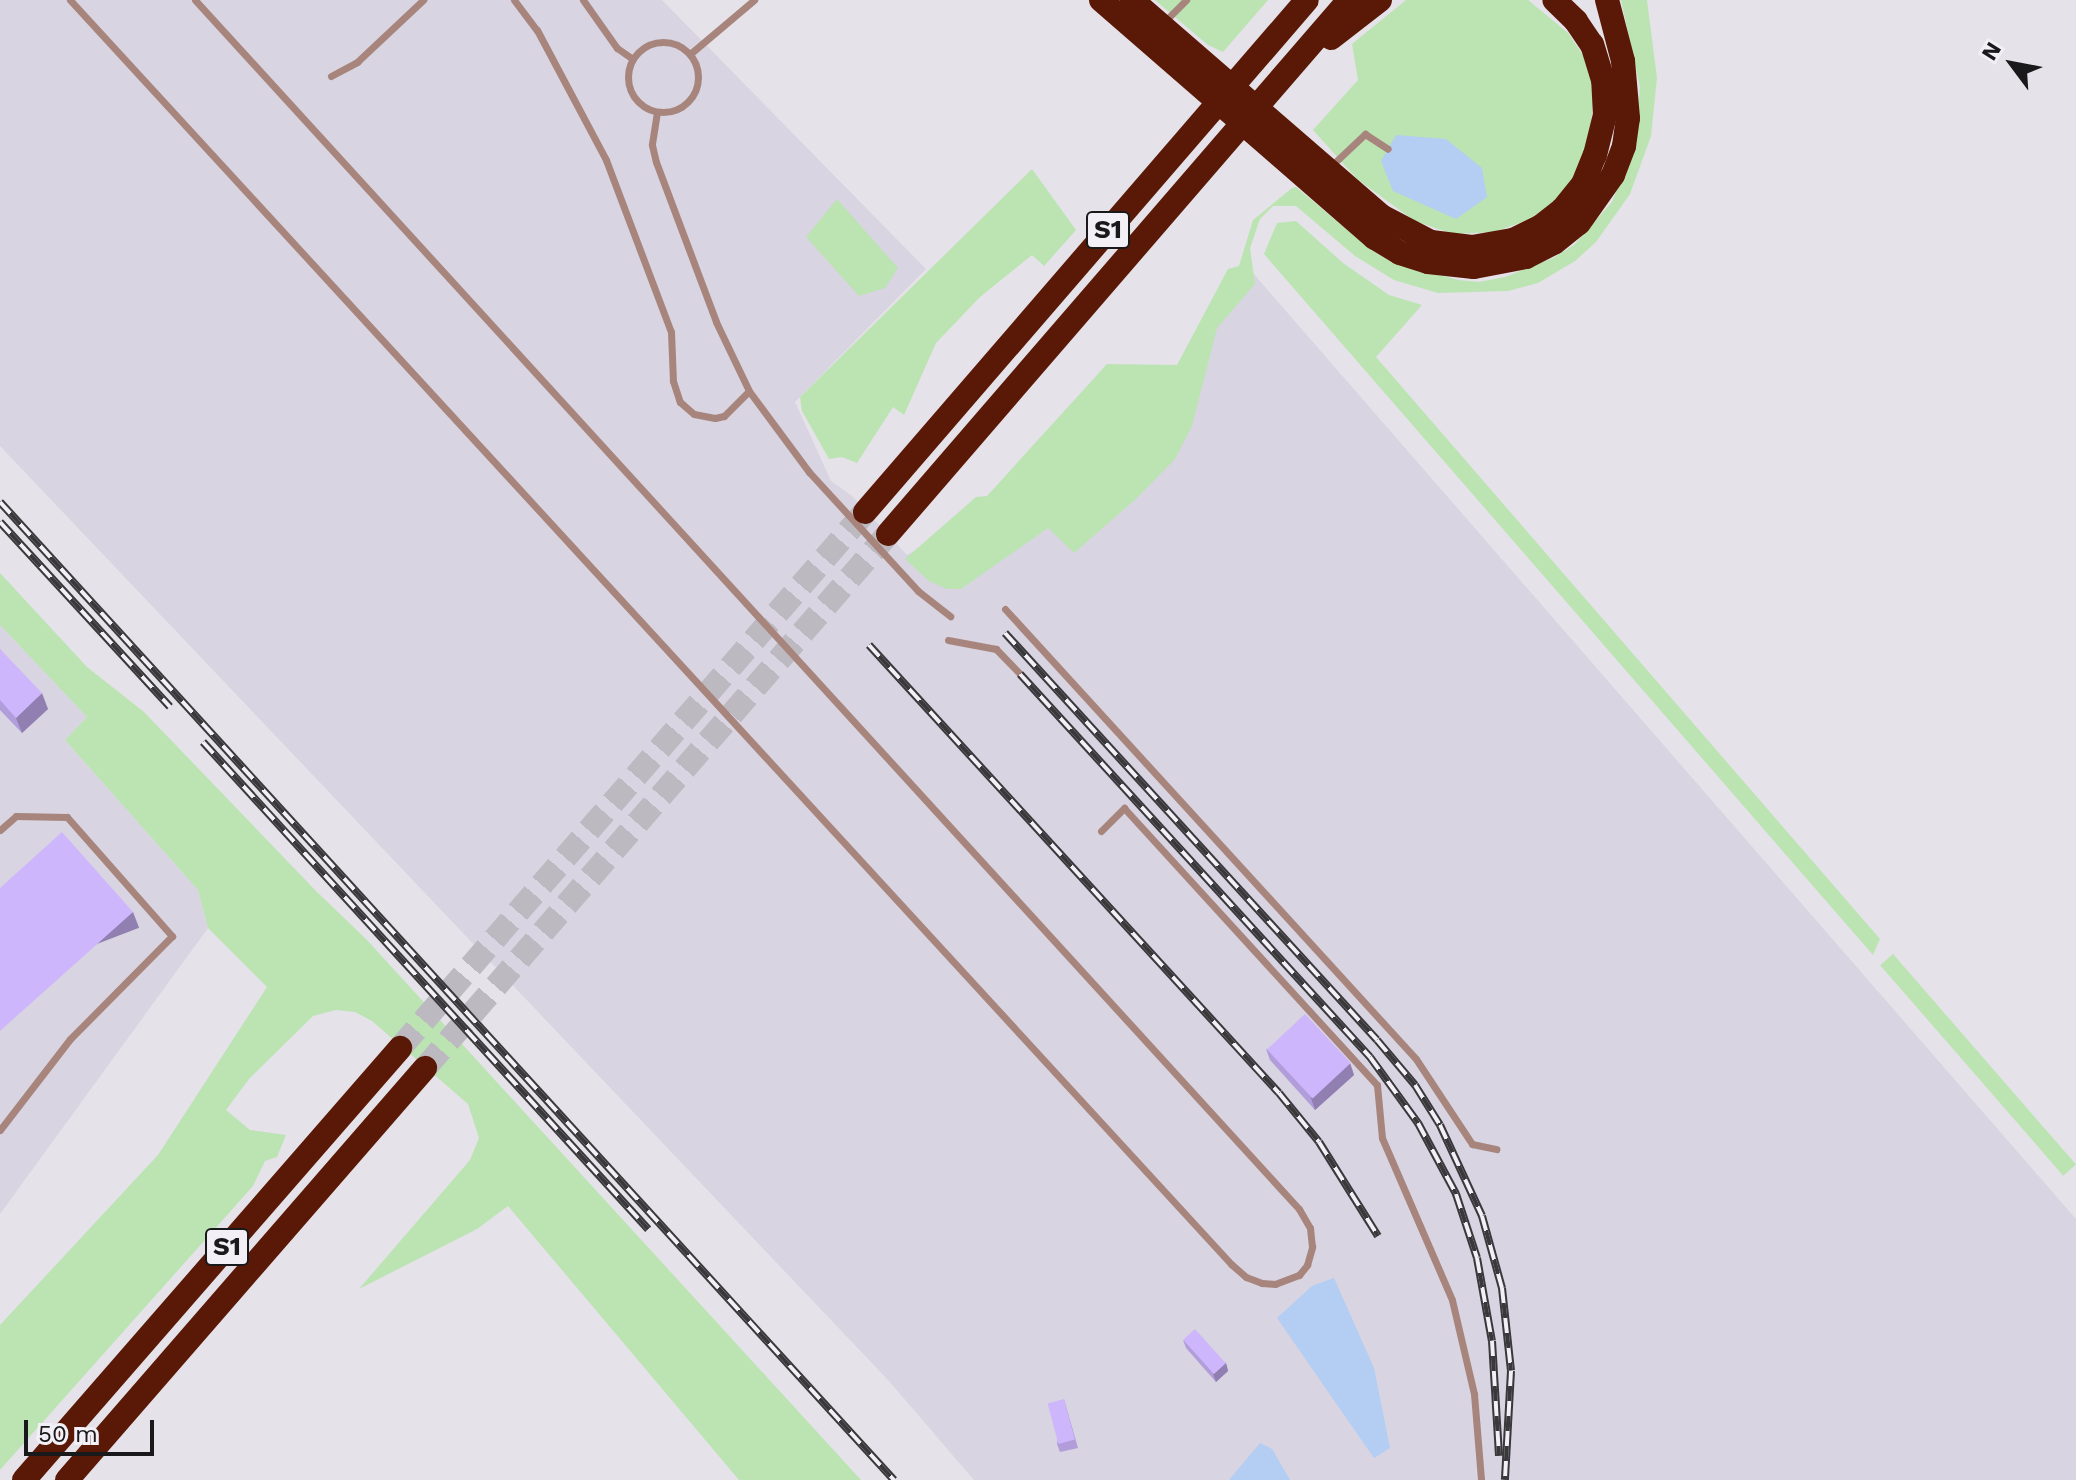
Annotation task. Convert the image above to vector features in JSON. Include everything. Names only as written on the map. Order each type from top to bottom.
[{"type":"highway","points":[[1101,0],[1167,41]]},
{"type":"highway","points":[[1132,0],[1167,41],[1310,165],[1381,216],[1431,242],[1472,247],[1513,240],[1540,227],[1562,210],[1583,184],[1595,155],[1605,115],[1603,80],[1592,45],[1576,21],[1554,0]]},
{"type":"highway","points":[[1278,34],[1296,0]]},
{"type":"highway","name":"S1","points":[[865,512],[1307,0]]},
{"type":"highway","name":"S1","points":[[888,534],[1349,0]]},
{"type":"highway","points":[[1272,89],[1380,0]]},
{"type":"highway","points":[[1310,165],[1375,238],[1400,253],[1428,262],[1450,267],[1501,264],[1526,257],[1554,243],[1579,223],[1598,200],[1624,146],[1628,118],[1623,61],[1607,0]]},
{"type":"highway","name":"S1","points":[[24,1480],[400,1048]]},
{"type":"highway","name":"S1","points":[[67,1480],[425,1068]]},
{"type":"lane","points":[[70,0],[1231,1264],[1246,1277],[1262,1283],[1275,1284],[1299,1275],[1307,1265],[1312,1247],[1310,1228],[1299,1209],[195,0]]},
{"type":"lane","points":[[331,76],[357,62],[423,0]]},
{"type":"lane","points":[[514,0],[537,30],[606,160],[671,332],[673,381],[680,402],[694,414],[715,418],[724,416],[749,391]]},
{"type":"lane","points":[[583,0],[617,48],[633,59]]},
{"type":"lane","points":[[690,54],[754,0]]},
{"type":"lane","points":[[1167,41],[1186,0]]},
{"type":"lane","points":[[656,42],[678,45],[690,54],[699,72],[694,95],[676,111],[657,112],[641,105],[633,96],[628,74],[633,59],[646,46],[656,42]]},
{"type":"lane","points":[[657,112],[652,145],[656,162],[716,322],[749,391],[809,472],[918,591],[950,616]]},
{"type":"lane","points":[[1310,165],[1365,134],[1388,149]]},
{"type":"lane","points":[[1005,609],[1416,1059],[1472,1144],[1496,1149]]},
{"type":"lane","points":[[948,640],[996,649],[1020,674]]},
{"type":"lane","points":[[1101,831],[1124,808],[1377,1085],[1382,1138],[1452,1300],[1474,1394],[1481,1480]]},
{"type":"lane","points":[[0,830],[16,816],[67,817],[172,936],[70,1039],[0,1130]]},
{"type":"shaded area","points":[[0,0],[662,0],[926,269],[795,402],[831,481],[852,496],[907,555],[1076,461],[1131,487],[1198,335],[1252,272],[2076,1219],[2076,1480],[974,1480],[889,1381],[0,446]]},
{"type":"shaded area","points":[[0,625],[87,717],[65,740],[198,890],[208,928],[0,1214]]},
{"type":"green space","points":[[1155,0],[1268,0],[1223,52],[1208,45]]},
{"type":"green space","points":[[1406,0],[1528,0],[1568,33],[1583,55],[1594,91],[1590,137],[1579,169],[1555,201],[1528,220],[1494,232],[1453,234],[1415,221],[1357,179],[1313,130],[1358,80],[1352,44]]},
{"type":"green space","points":[[1621,0],[1647,0],[1657,78],[1651,136],[1630,194],[1596,242],[1575,261],[1538,283],[1508,291],[1438,293],[1394,280],[1355,256],[1296,206],[1273,206],[1260,219],[1250,248],[1255,284],[1217,328],[1192,426],[1175,459],[1137,498],[1074,553],[1048,528],[961,589],[947,589],[929,581],[905,559],[976,497],[987,496],[1107,364],[1177,365],[1228,269],[1239,266],[1253,220],[1292,188],[1296,187],[1371,250],[1395,264],[1459,280],[1479,282],[1505,277],[1553,258],[1574,245],[1612,202],[1635,143],[1640,87]]},
{"type":"green space","points":[[1032,169],[1076,230],[1044,266],[1032,255],[980,297],[936,343],[904,415],[893,407],[857,463],[842,457],[829,459],[802,411],[800,397]]},
{"type":"green space","points":[[837,199],[898,268],[885,288],[859,296],[806,237]]},
{"type":"green space","points":[[1296,221],[1343,263],[1389,295],[1422,305],[1376,357],[1880,939],[1873,955],[1264,254],[1277,223]]},
{"type":"green space","points":[[0,573],[87,667],[144,712],[366,939],[861,1480],[739,1480],[508,1206],[477,1229],[359,1289],[470,1160],[479,1138],[468,1104],[372,1021],[355,1012],[336,1010],[313,1016],[249,1079],[226,1110],[250,1130],[286,1135],[277,1157],[265,1161],[253,1186],[0,1470],[0,1325],[158,1155],[267,987],[208,928],[198,890],[65,740],[87,717],[0,625]]},
{"type":"green space","points":[[1893,954],[2076,1165],[2063,1176],[1880,965]]},
{"type":"water","points":[[1396,135],[1446,139],[1482,168],[1487,197],[1456,219],[1393,191],[1381,161]]},
{"type":"water","points":[[1334,1278],[1374,1368],[1390,1448],[1374,1458],[1277,1318],[1312,1286]]},
{"type":"water","points":[[1260,1443],[1272,1449],[1290,1480],[1229,1480]]},
{"type":"building","points":[[0,649],[42,693],[16,718],[0,700]]},
{"type":"building","points":[[62,832],[133,912],[0,1031],[0,888]]},
{"type":"building","points":[[1305,1014],[1351,1063],[1313,1098],[1267,1049]]},
{"type":"building","points":[[1195,1329],[1226,1363],[1214,1374],[1183,1340]]},
{"type":"building","points":[[1064,1399],[1075,1440],[1058,1444],[1048,1403]]},
{"type":"tunnel","points":[[400,1048],[865,512]]},
{"type":"tunnel","points":[[425,1068],[888,534]]},
{"type":"railway","points":[[0,502],[894,1480]]},
{"type":"railway","points":[[0,522],[170,707]]},
{"type":"railway","points":[[1005,633],[1377,1040],[1415,1085],[1440,1125],[1482,1216],[1502,1288],[1511,1371],[1505,1480]]},
{"type":"railway","points":[[869,645],[1279,1093],[1319,1142],[1378,1236]]},
{"type":"railway","points":[[1020,674],[1370,1057],[1418,1123],[1456,1194],[1477,1258],[1492,1341],[1499,1456]]},
{"type":"railway","points":[[203,742],[648,1229]]}]
